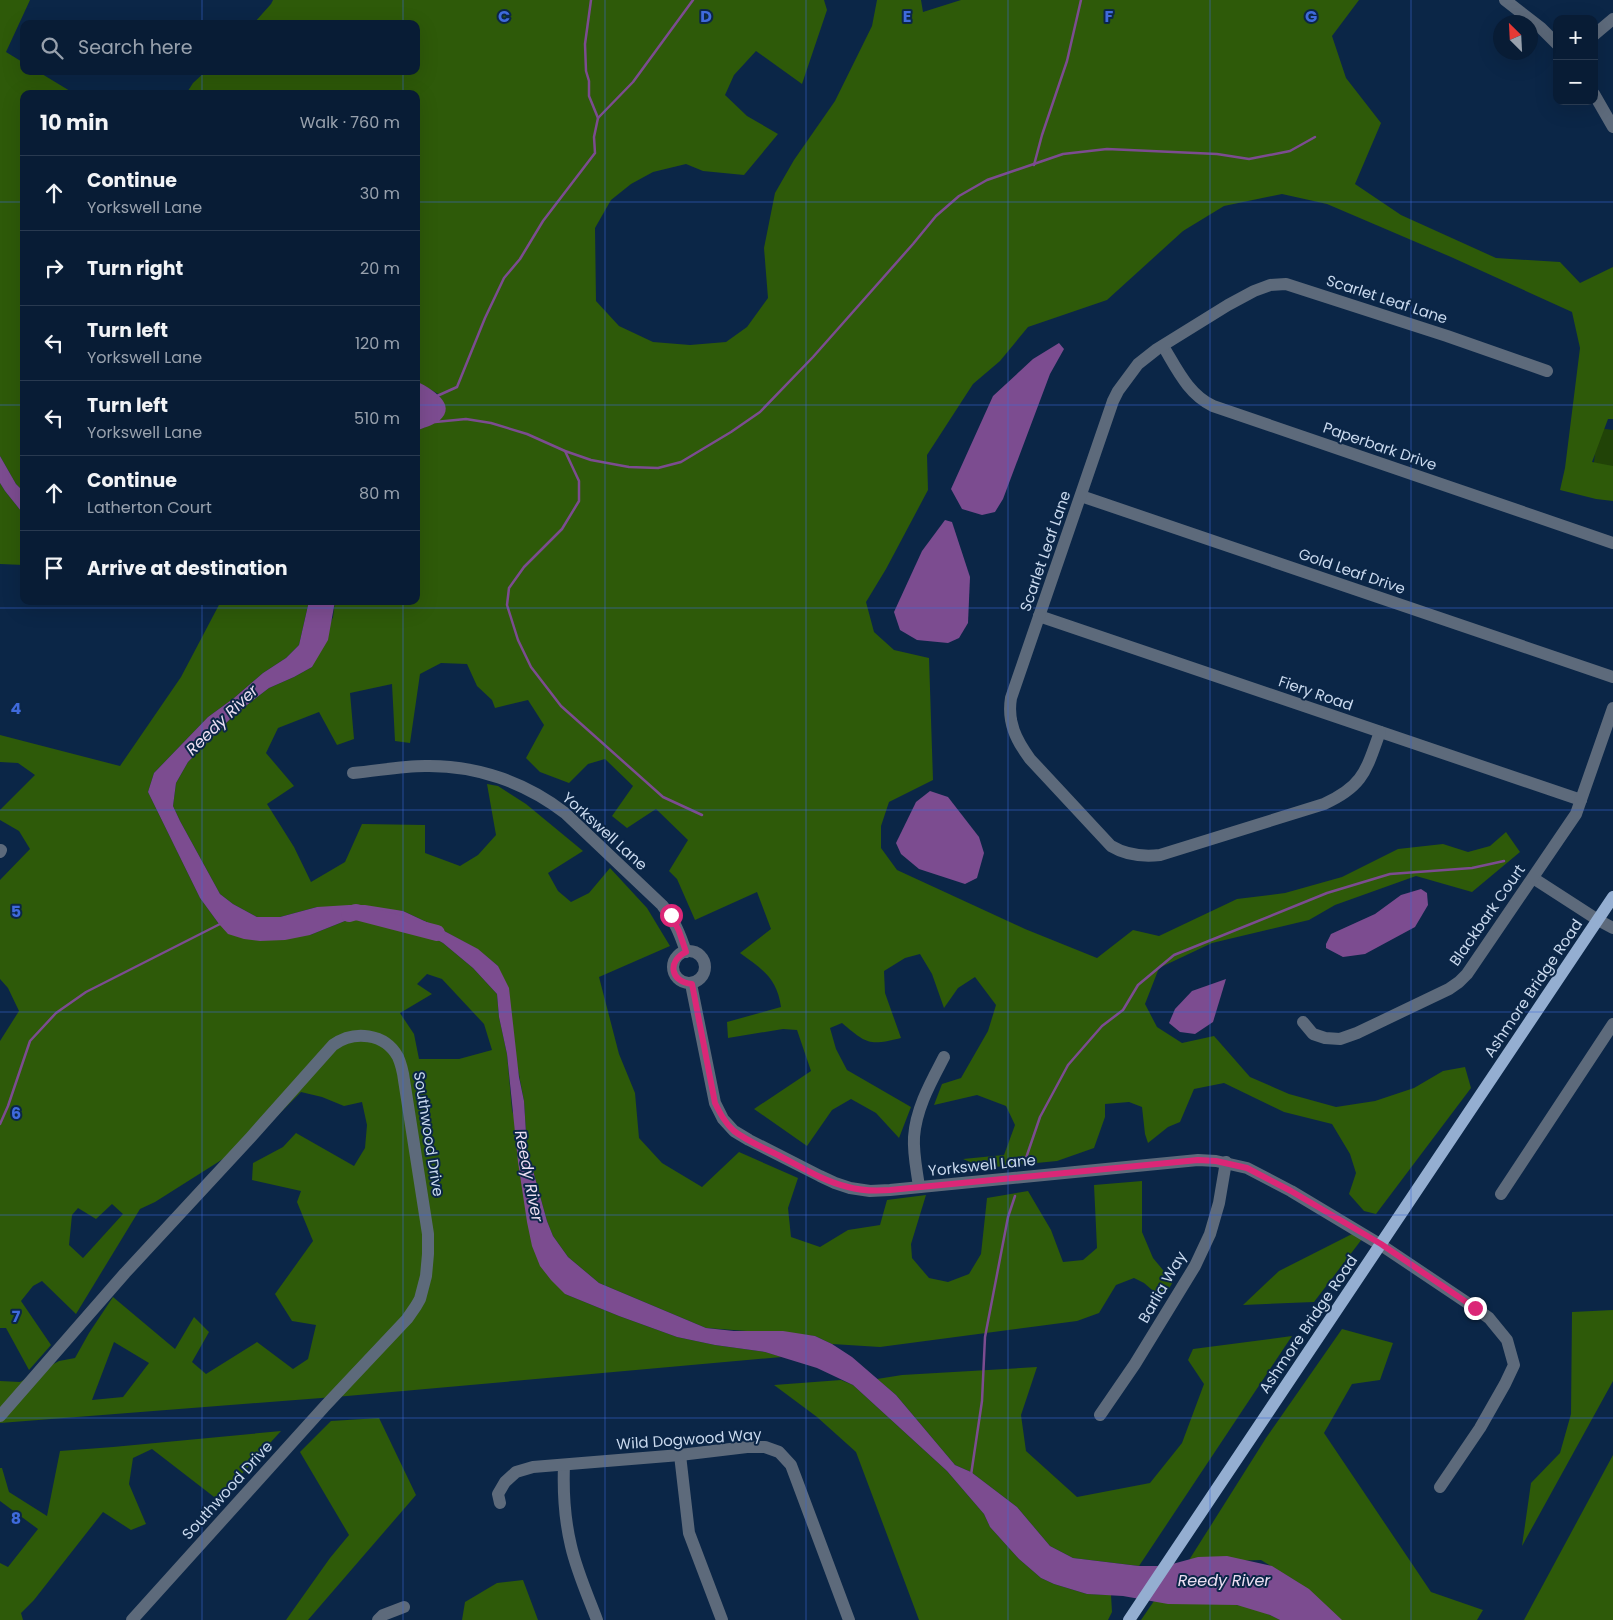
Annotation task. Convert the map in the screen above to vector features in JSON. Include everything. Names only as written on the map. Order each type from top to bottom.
[{"type":"main road","name":"Ashmore Bridge Road","points":[[1129,1620],[1613,897]]},
{"type":"street","points":[[1504,0],[1541,28],[1553,40]]},
{"type":"street","points":[[1598,32],[1613,19]]},
{"type":"street","points":[[1598,101],[1613,127]]},
{"type":"street","name":"Scarlet Leaf Lane","points":[[1380,732],[1366,770],[1360,780],[1353,788],[1337,798],[1324,804],[1160,855],[1140,856],[1128,854],[1111,846],[1030,759],[1016,737],[1010,716],[1011,698],[1113,401],[1138,364],[1228,305],[1270,285],[1286,284],[1447,336],[1547,371]]},
{"type":"street","name":"Paperbark Drive","points":[[1163,346],[1188,386],[1200,398],[1213,406],[1613,543]]},
{"type":"street","name":"Gold Leaf Drive","points":[[1081,496],[1613,677]]},
{"type":"street","name":"Fiery Road","points":[[1039,616],[1582,800]]},
{"type":"street","name":"Blackbark Court","points":[[1303,1022],[1313,1034],[1325,1038],[1340,1039],[1364,1030],[1449,989],[1467,974],[1576,814],[1613,708]]},
{"type":"street","name":"Yorkswell Lane","points":[[352,773],[424,766],[449,767],[476,771],[506,779],[533,792],[565,813],[662,905],[671,915],[686,952]]},
{"type":"street","points":[[1533,878],[1613,928]]},
{"type":"street","points":[[686,952],[697,953],[703,959],[706,966],[700,980],[692,984],[680,980],[674,972],[675,961],[678,956],[686,952]]},
{"type":"street","name":"Yorkswell Lane","points":[[692,984],[715,1103],[723,1119],[734,1131],[749,1140],[842,1186],[870,1191],[1198,1160],[1226,1162],[1247,1168],[1291,1191],[1381,1244],[1489,1318],[1506,1340],[1514,1365],[1506,1384],[1480,1428],[1440,1487]]},
{"type":"street","points":[[1501,1194],[1613,1024]]},
{"type":"street","name":"Southwood Drive","points":[[0,1416],[125,1273],[333,1045],[345,1038],[364,1035],[381,1040],[393,1050],[398,1057],[404,1080],[428,1234],[426,1276],[420,1299],[407,1319],[325,1406],[132,1620]]},
{"type":"street","points":[[919,1187],[914,1151],[917,1119],[944,1057]]},
{"type":"street","name":"Barlia Way","points":[[1100,1416],[1146,1347],[1195,1266],[1210,1234],[1226,1162]]},
{"type":"street","name":"Wild Dogwood Way","points":[[500,1503],[498,1494],[505,1482],[516,1472],[533,1467],[765,1447],[779,1452],[789,1461],[849,1620]]},
{"type":"street","points":[[680,1455],[689,1533],[722,1620]]},
{"type":"street","points":[[564,1465],[570,1545],[597,1620]]},
{"type":"street","points":[[378,1620],[383,1615],[404,1607]]},
{"type":"green space","points":[[0,0],[30,0],[6,52],[20,61],[20,75],[44,75],[68,90],[20,90],[20,488],[0,456]]},
{"type":"green space","points":[[273,0],[824,0],[827,10],[802,84],[756,51],[734,75],[725,95],[747,116],[778,134],[744,175],[703,171],[686,164],[653,172],[631,184],[611,200],[595,228],[596,301],[619,326],[653,342],[690,345],[726,342],[747,327],[768,298],[764,248],[775,193],[794,160],[835,101],[872,26],[877,0],[921,0],[923,12],[961,0],[1359,0],[1332,36],[1346,78],[1381,123],[1355,184],[1401,215],[1496,258],[1560,262],[1580,283],[1613,267],[1613,419],[1608,419],[1592,462],[1613,466],[1613,501],[1560,490],[1565,468],[1580,348],[1572,312],[1451,257],[1327,204],[1282,194],[1224,206],[1183,231],[1107,300],[1028,327],[1000,361],[973,384],[927,455],[928,490],[886,569],[866,602],[874,632],[894,650],[929,658],[933,780],[889,802],[881,826],[881,848],[897,870],[1025,929],[1097,958],[1133,930],[1159,936],[1237,899],[1285,893],[1342,877],[1398,849],[1443,844],[1468,852],[1490,846],[1506,832],[1520,852],[1472,892],[1416,876],[1335,905],[1309,920],[1212,943],[1159,968],[1145,1004],[1157,1027],[1182,1043],[1214,1036],[1250,1077],[1289,1094],[1336,1107],[1375,1101],[1414,1088],[1443,1071],[1465,1067],[1471,1088],[1376,1214],[1364,1211],[1349,1194],[1356,1173],[1350,1154],[1332,1124],[1284,1112],[1224,1083],[1194,1089],[1180,1122],[1168,1127],[1148,1143],[1142,1107],[1129,1102],[1105,1104],[1105,1117],[1094,1148],[1057,1161],[984,1168],[963,1159],[1004,1155],[1015,1125],[1006,1106],[977,1095],[934,1105],[942,1084],[961,1078],[988,1031],[996,1005],[975,977],[958,988],[944,1008],[932,974],[920,954],[905,958],[884,971],[885,993],[901,1038],[875,1042],[863,1039],[842,1023],[830,1028],[836,1049],[847,1070],[911,1107],[899,1138],[876,1113],[851,1099],[832,1110],[807,1146],[754,1109],[811,1071],[797,1030],[783,1029],[728,1038],[727,1022],[781,1007],[772,981],[762,969],[740,953],[771,929],[757,892],[695,920],[677,879],[669,871],[688,840],[656,809],[627,828],[612,816],[633,786],[605,759],[588,764],[569,783],[540,772],[526,758],[544,725],[528,700],[495,708],[492,700],[477,686],[467,664],[441,663],[420,674],[410,743],[395,741],[392,684],[350,693],[354,739],[337,745],[319,712],[278,728],[266,753],[294,786],[267,804],[294,847],[311,882],[345,862],[362,824],[425,825],[425,853],[460,866],[478,855],[496,835],[487,784],[498,786],[526,804],[583,851],[548,873],[558,891],[571,902],[589,893],[610,868],[647,908],[670,946],[599,977],[619,1054],[635,1093],[639,1138],[662,1163],[702,1187],[739,1152],[798,1178],[788,1208],[791,1237],[820,1247],[848,1230],[880,1225],[887,1200],[926,1195],[911,1244],[912,1258],[929,1278],[948,1282],[969,1274],[981,1254],[987,1198],[1028,1191],[1051,1230],[1063,1262],[1083,1260],[1097,1248],[1094,1185],[1142,1181],[1142,1232],[1153,1258],[1173,1282],[1166,1293],[1158,1295],[1144,1283],[1134,1278],[1116,1285],[1099,1313],[1077,1321],[880,1347],[832,1344],[815,1336],[706,1328],[599,1283],[568,1257],[553,1236],[527,1149],[524,1101],[498,966],[477,949],[403,911],[317,907],[280,917],[257,917],[233,904],[220,894],[173,806],[176,783],[188,762],[234,715],[269,688],[312,667],[333,617],[334,605],[420,605],[420,429],[438,421],[440,395],[420,383],[420,90],[189,90],[202,75],[420,75],[420,20],[257,20]]},
{"type":"green space","points":[[1598,428],[1613,430],[1613,473],[1593,470]]},
{"type":"green space","points":[[0,483],[20,510],[20,565],[0,564]]},
{"type":"green space","points":[[219,605],[308,605],[299,645],[286,658],[263,673],[208,717],[154,773],[148,792],[200,898],[219,924],[310,935],[345,921],[370,915],[392,916],[443,943],[473,968],[497,994],[499,1017],[507,1054],[512,1110],[565,1294],[677,1337],[715,1345],[765,1352],[782,1357],[347,1396],[0,1423],[0,1381],[20,1382],[59,1361],[75,1358],[113,1297],[175,1349],[194,1317],[209,1332],[192,1362],[206,1374],[257,1342],[293,1369],[308,1359],[316,1325],[292,1321],[275,1294],[313,1241],[297,1202],[301,1191],[252,1180],[253,1163],[283,1147],[296,1133],[354,1166],[365,1148],[367,1125],[362,1102],[344,1106],[322,1097],[301,1092],[253,1140],[155,1202],[140,1209],[76,1314],[42,1281],[33,1286],[21,1301],[51,1345],[29,1370],[6,1328],[0,1328],[0,1041],[19,1011],[8,988],[0,979],[0,880],[30,849],[19,831],[0,820],[0,810],[35,775],[18,763],[0,762],[0,735],[120,766],[181,677]],"holes":[[[427,974],[442,979],[484,1024],[492,1050],[459,1059],[419,1059],[414,1034],[400,1013],[432,994],[417,984]],[[112,1204],[123,1214],[83,1258],[69,1245],[72,1215],[78,1208],[96,1219]],[[114,1342],[149,1363],[123,1397],[92,1400]]]},
{"type":"green space","points":[[1352,1234],[1362,1239],[1314,1302],[1243,1305],[1279,1271]]},
{"type":"green space","points":[[1613,1310],[1613,1381],[1522,1546],[1531,1483],[1560,1453],[1571,1414],[1572,1312]]},
{"type":"green space","points":[[1342,1329],[1393,1343],[1380,1380],[1352,1384],[1324,1433],[1431,1592],[1483,1610],[1477,1620],[1335,1620],[1299,1583],[1261,1560],[1230,1561],[1184,1568],[1266,1438]]},
{"type":"green space","points":[[1292,1336],[1139,1566],[1073,1558],[1050,1546],[1017,1507],[971,1472],[955,1465],[896,1395],[877,1379],[902,1375],[1037,1367],[1021,1415],[1026,1451],[1077,1497],[1150,1483],[1182,1443],[1204,1384],[1188,1360],[1193,1349]]},
{"type":"green space","points":[[841,1380],[853,1385],[947,1471],[984,1514],[990,1527],[1019,1559],[1041,1578],[1087,1594],[1111,1595],[1112,1612],[1108,1620],[919,1620],[856,1452],[817,1417],[774,1385]]},
{"type":"green space","points":[[379,1418],[416,1495],[308,1620],[286,1620],[330,1558],[349,1535],[300,1452],[331,1421]]},
{"type":"green space","points":[[281,1431],[218,1500],[152,1449],[133,1458],[129,1484],[146,1524],[131,1530],[103,1512],[34,1600],[21,1613],[23,1620],[0,1620],[0,1563],[8,1567],[38,1529],[0,1501],[0,1468],[2,1468],[9,1492],[47,1516],[60,1451]]},
{"type":"green space","points":[[1613,1455],[1613,1620],[1524,1620]]},
{"type":"green space","points":[[523,1580],[538,1620],[462,1620],[465,1602],[497,1583]]},
{"type":"green space","points":[[1154,1601],[1241,1606],[1258,1610],[1280,1620],[1141,1620]]},
{"type":"water","points":[[1059,343],[1064,349],[1050,374],[1003,499],[995,512],[982,515],[962,509],[951,489],[993,396],[1033,359]]},
{"type":"water","points":[[420,383],[435,392],[444,403],[446,409],[439,421],[420,429]]},
{"type":"water","points":[[0,456],[20,488],[20,510],[5,491],[0,483]]},
{"type":"water","points":[[945,520],[952,522],[970,577],[968,623],[959,638],[948,643],[917,640],[900,630],[894,612],[922,551]]},
{"type":"water","name":"Reedy River","points":[[308,605],[334,605],[328,640],[312,667],[269,688],[234,715],[188,762],[176,783],[173,806],[220,894],[233,904],[257,917],[280,917],[317,907],[349,905],[365,905],[403,911],[478,949],[498,966],[509,988],[519,1077],[524,1101],[527,1149],[547,1221],[553,1236],[568,1257],[599,1283],[706,1328],[734,1331],[783,1331],[815,1336],[832,1344],[852,1357],[896,1395],[955,1465],[971,1472],[1017,1507],[1050,1546],[1073,1558],[1139,1566],[1165,1566],[1198,1557],[1227,1556],[1272,1566],[1309,1589],[1342,1620],[1280,1620],[1237,1605],[1168,1604],[1123,1596],[1087,1594],[1054,1584],[1041,1578],[1019,1559],[990,1527],[984,1514],[947,1471],[853,1385],[817,1368],[765,1352],[715,1345],[677,1337],[565,1294],[540,1266],[532,1246],[518,1162],[507,1054],[499,1017],[497,994],[473,968],[443,943],[392,916],[369,915],[345,921],[310,935],[285,940],[260,941],[228,934],[200,898],[148,792],[154,773],[208,717],[263,673],[286,658],[299,645]]},
{"type":"water","points":[[930,791],[948,797],[979,837],[984,853],[977,878],[965,884],[919,869],[901,854],[896,843],[916,802]]},
{"type":"water","points":[[1421,889],[1427,893],[1428,905],[1415,927],[1365,954],[1343,957],[1326,948],[1331,934],[1375,914],[1401,895]]},
{"type":"water","points":[[1226,979],[1213,1022],[1195,1034],[1180,1032],[1169,1023],[1175,1009],[1192,991]]},
{"type":"waterway","points":[[591,0],[585,44],[586,71],[589,81],[589,96],[598,118]]},
{"type":"waterway","points":[[437,396],[457,387],[485,318],[504,278],[520,259],[543,221],[595,153],[594,137],[598,118],[633,82],[693,0]]},
{"type":"waterway","points":[[1034,165],[1067,61],[1081,0]]},
{"type":"waterway","points":[[435,422],[466,419],[491,423],[527,434],[591,460],[629,467],[658,468],[681,462],[760,412],[813,357],[936,216],[959,196],[987,180],[1063,154],[1107,149],[1217,154],[1249,159],[1290,151],[1315,137]]},
{"type":"waterway","points":[[565,451],[579,481],[579,501],[562,529],[524,567],[509,588],[507,605],[518,640],[531,667],[561,706],[663,797],[702,815]]},
{"type":"waterway","points":[[1025,1161],[1040,1117],[1068,1065],[1102,1026],[1123,1010],[1138,985],[1174,955],[1327,893],[1390,874],[1472,868],[1504,861]]},
{"type":"waterway","name":"Reedy River","points":[[349,914],[356,912],[437,933]]},
{"type":"waterway","points":[[0,1124],[30,1041],[56,1013],[86,992],[220,924]]},
{"type":"waterway","points":[[971,1475],[982,1401],[985,1337],[1008,1217],[1015,1196]]},
{"type":"route","points":[[671,915],[686,952],[678,956],[673,966],[674,972],[680,980],[692,984],[715,1103],[723,1119],[734,1131],[749,1140],[820,1176],[850,1188],[870,1191],[1198,1160],[1226,1162],[1247,1168],[1291,1191],[1381,1244],[1475,1308]]}]
